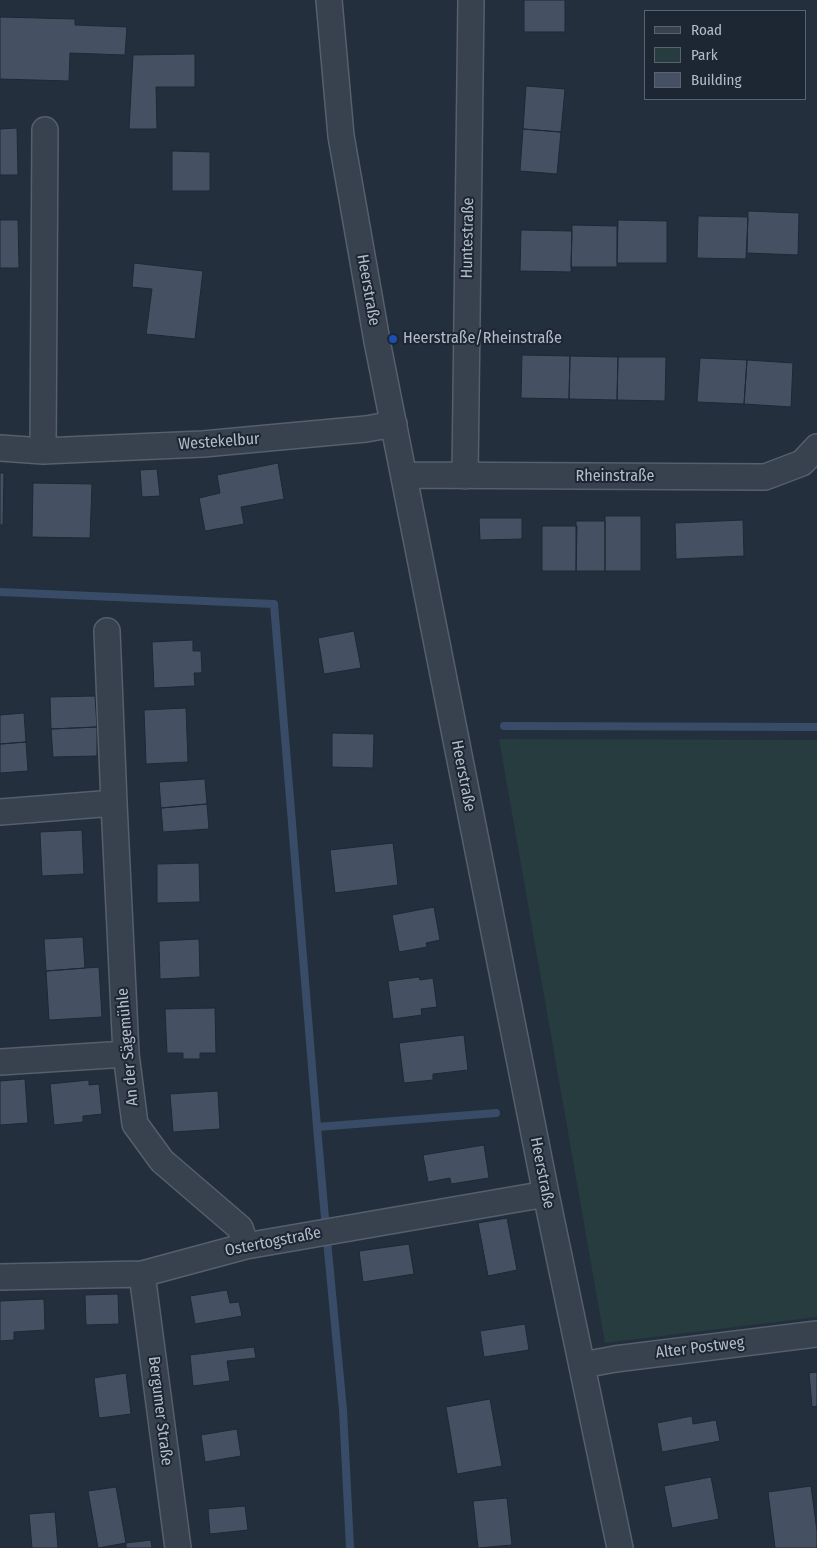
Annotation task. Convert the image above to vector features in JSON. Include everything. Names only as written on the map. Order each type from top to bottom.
[{"type":"street","name":"Heerstraße","points":[[329,0],[341,136],[377,340],[546,1194],[620,1548]]},
{"type":"street","name":"Huntestraße","points":[[465,476],[471,0]]},
{"type":"street","points":[[43,450],[44,130]]},
{"type":"street","name":"Westekelbur","points":[[0,448],[43,450],[203,444],[366,429],[394,424]]},
{"type":"street","name":"Rheinstraße","points":[[404,475],[765,477],[802,463],[817,447]]},
{"type":"street","name":"An der Sägemühle","points":[[107,631],[126,1054],[135,1124],[162,1160],[240,1228],[246,1246]]},
{"type":"street","points":[[0,812],[114,802]]},
{"type":"street","points":[[0,1062],[126,1054]]},
{"type":"street","name":"Ostertogstraße","points":[[0,1277],[142,1274],[246,1246],[546,1194]]},
{"type":"street","name":"Bergumer Straße","points":[[142,1274],[178,1548]]},
{"type":"street","name":"Alter Postweg","points":[[583,1365],[615,1359],[817,1334]]},
{"type":"green space","points":[[499,739],[817,740],[817,1317],[605,1343]]},
{"type":"building","points":[[524,0],[565,0],[565,32],[524,32]]},
{"type":"building","points":[[0,17],[75,19],[75,25],[127,27],[125,55],[70,53],[69,81],[0,79]]},
{"type":"building","points":[[195,54],[195,87],[156,87],[157,129],[129,129],[133,55]]},
{"type":"building","points":[[526,86],[565,89],[561,132],[523,129]]},
{"type":"building","points":[[17,128],[18,175],[0,175],[0,129]]},
{"type":"building","points":[[523,129],[561,132],[557,174],[520,171]]},
{"type":"building","points":[[172,151],[210,152],[210,191],[172,191]]},
{"type":"building","points":[[748,211],[799,213],[798,255],[747,253]]},
{"type":"building","points":[[698,216],[748,217],[746,259],[697,258]]},
{"type":"building","points":[[0,220],[18,220],[19,268],[0,268]]},
{"type":"building","points":[[618,220],[667,221],[667,263],[617,263]]},
{"type":"building","points":[[572,225],[617,226],[617,267],[571,267]]},
{"type":"building","points":[[521,230],[572,231],[571,272],[520,271]]},
{"type":"building","points":[[134,263],[203,271],[195,339],[146,334],[152,289],[132,287]]},
{"type":"building","points":[[522,355],[570,356],[569,399],[521,398]]},
{"type":"building","points":[[570,356],[618,357],[617,400],[569,399]]},
{"type":"building","points":[[618,357],[666,357],[665,401],[617,400]]},
{"type":"building","points":[[700,358],[747,360],[744,404],[697,402]]},
{"type":"building","points":[[747,360],[793,363],[791,407],[744,404]]},
{"type":"building","points":[[278,463],[284,499],[241,507],[244,524],[205,531],[199,498],[220,493],[217,475]]},
{"type":"building","points":[[157,469],[160,496],[142,497],[140,470]]},
{"type":"building","points":[[0,473],[4,473],[3,525],[0,525]]},
{"type":"building","points":[[33,483],[92,484],[90,538],[32,537]]},
{"type":"building","points":[[605,516],[641,516],[641,571],[605,571]]},
{"type":"building","points":[[479,518],[522,518],[522,539],[480,540]]},
{"type":"building","points":[[743,520],[744,556],[676,559],[675,523]]},
{"type":"building","points":[[576,521],[605,521],[605,571],[576,571]]},
{"type":"building","points":[[542,526],[577,526],[576,571],[542,571]]},
{"type":"building","points":[[354,631],[361,668],[324,674],[318,638]]},
{"type":"building","points":[[193,640],[193,651],[201,651],[202,673],[194,673],[195,686],[154,688],[152,642]]},
{"type":"building","points":[[95,696],[97,727],[51,729],[50,697]]},
{"type":"building","points":[[186,708],[188,762],[146,764],[144,710]]},
{"type":"building","points":[[24,713],[26,742],[0,744],[0,715]]},
{"type":"building","points":[[97,727],[97,756],[53,757],[51,729]]},
{"type":"building","points":[[332,733],[374,734],[373,768],[332,767]]},
{"type":"building","points":[[26,742],[28,771],[0,773],[0,744]]},
{"type":"building","points":[[205,779],[207,804],[161,808],[159,782]]},
{"type":"building","points":[[207,804],[209,829],[163,832],[161,808]]},
{"type":"building","points":[[82,830],[84,874],[42,876],[40,832]]},
{"type":"building","points":[[393,843],[398,885],[335,893],[330,850]]},
{"type":"building","points":[[199,863],[200,902],[157,903],[157,864]]},
{"type":"building","points":[[434,907],[440,940],[426,943],[427,947],[399,952],[392,915]]},
{"type":"building","points":[[83,937],[85,968],[46,971],[44,939]]},
{"type":"building","points":[[199,939],[200,977],[160,979],[159,941]]},
{"type":"building","points":[[99,967],[102,1017],[49,1020],[46,971]]},
{"type":"building","points":[[419,977],[420,980],[433,978],[437,1007],[421,1009],[422,1015],[393,1019],[388,981]]},
{"type":"building","points":[[215,1008],[216,1053],[200,1053],[200,1059],[183,1059],[183,1053],[167,1053],[165,1009]]},
{"type":"building","points":[[464,1035],[468,1070],[433,1074],[433,1080],[404,1083],[399,1043]]},
{"type":"building","points":[[25,1079],[28,1123],[0,1125],[0,1081]]},
{"type":"building","points":[[89,1080],[89,1085],[99,1084],[102,1114],[83,1116],[83,1122],[54,1125],[50,1084]]},
{"type":"building","points":[[218,1091],[220,1129],[173,1132],[170,1094]]},
{"type":"building","points":[[484,1145],[489,1178],[451,1184],[450,1178],[428,1182],[423,1155]]},
{"type":"building","points":[[507,1218],[517,1270],[488,1276],[478,1223]]},
{"type":"building","points":[[409,1244],[414,1274],[363,1282],[359,1251]]},
{"type":"building","points":[[227,1290],[230,1303],[239,1302],[242,1316],[195,1324],[190,1296]]},
{"type":"building","points":[[118,1294],[119,1324],[86,1325],[85,1295]]},
{"type":"building","points":[[44,1299],[45,1330],[14,1332],[14,1340],[0,1341],[0,1301]]},
{"type":"building","points":[[525,1324],[529,1350],[484,1357],[480,1331]]},
{"type":"building","points":[[254,1347],[256,1358],[227,1361],[230,1381],[193,1386],[190,1355]]},
{"type":"building","points":[[817,1372],[817,1406],[812,1407],[809,1373]]},
{"type":"building","points":[[126,1373],[131,1414],[99,1418],[94,1378]]},
{"type":"building","points":[[490,1399],[502,1466],[457,1474],[446,1407]]},
{"type":"building","points":[[692,1416],[693,1424],[716,1420],[720,1441],[662,1452],[657,1423]]},
{"type":"building","points":[[237,1429],[241,1456],[205,1462],[201,1435]]},
{"type":"building","points":[[711,1477],[719,1519],[672,1528],[664,1486]]},
{"type":"building","points":[[811,1486],[817,1531],[817,1548],[775,1548],[768,1492]]},
{"type":"building","points":[[116,1487],[126,1543],[98,1548],[88,1491]]},
{"type":"building","points":[[507,1498],[512,1545],[478,1548],[473,1501]]},
{"type":"building","points":[[245,1506],[248,1530],[210,1534],[208,1509]]},
{"type":"building","points":[[55,1512],[58,1548],[32,1548],[29,1514]]},
{"type":"building","points":[[151,1540],[152,1548],[126,1548],[126,1543]]},
{"type":"waterway","points":[[0,592],[274,604],[317,1127],[496,1113]]},
{"type":"waterway","points":[[504,726],[817,727]]},
{"type":"waterway","points":[[317,1127],[325,1218]]},
{"type":"waterway","points":[[327,1240],[343,1410],[350,1548]]},
{"type":"place","name":"Heerstraße/Rheinstraße","points":[[393,339]]}]
